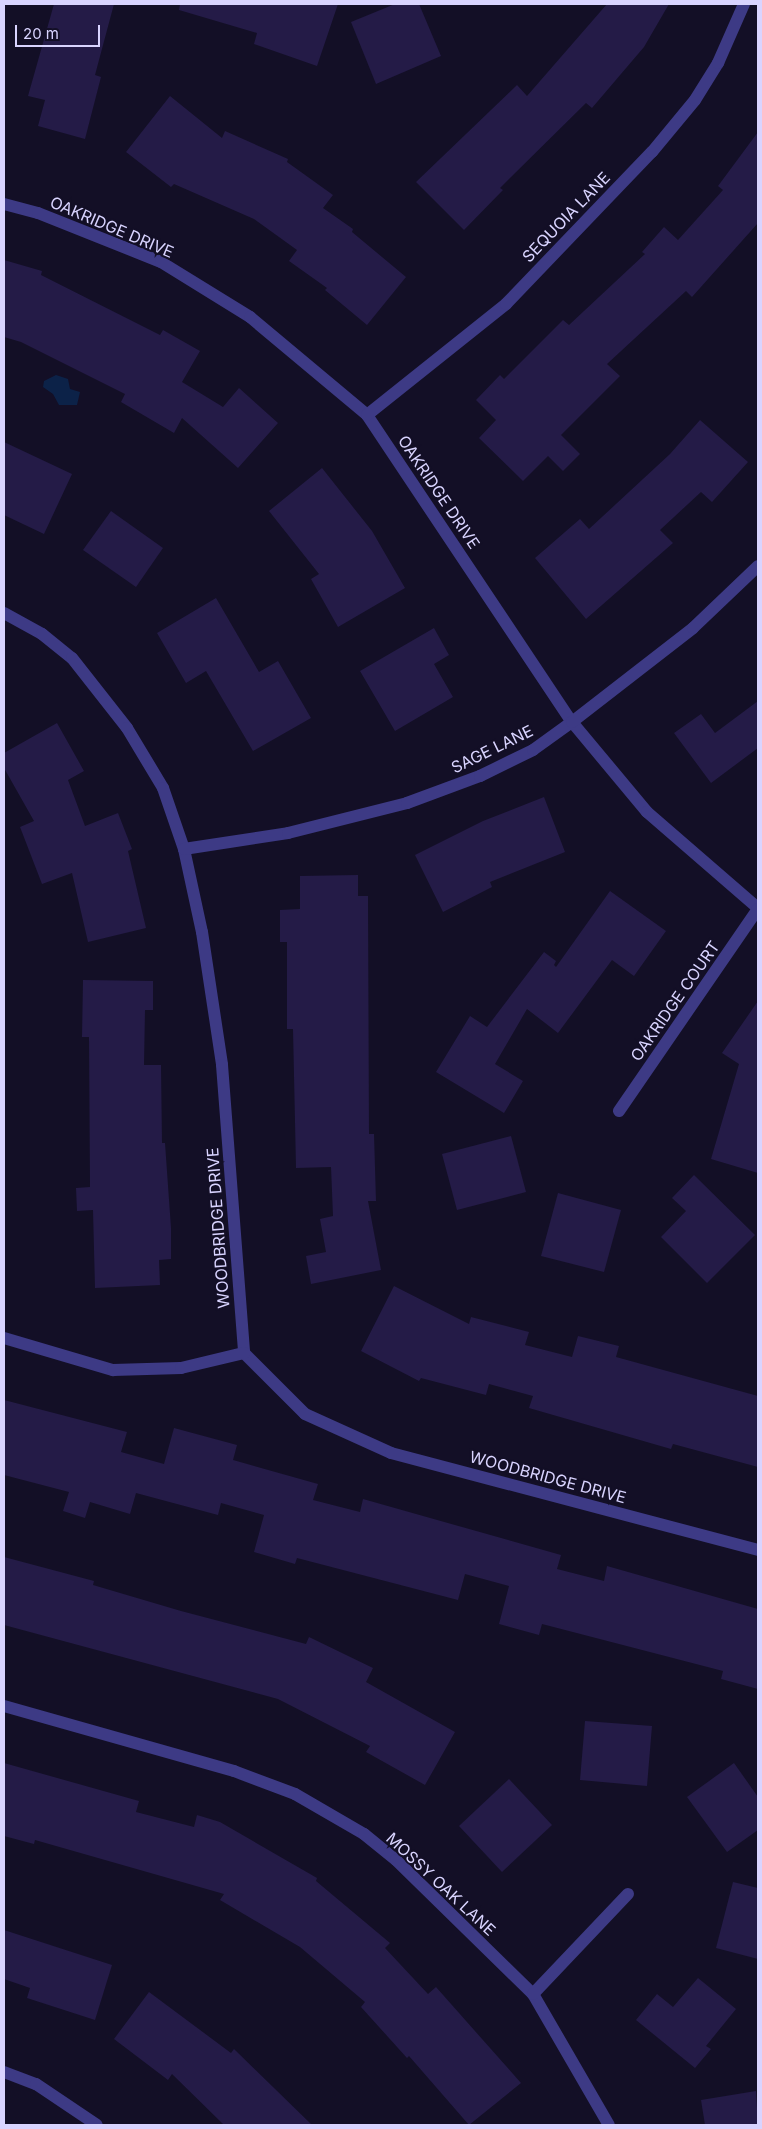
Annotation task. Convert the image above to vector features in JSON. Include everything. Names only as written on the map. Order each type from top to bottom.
[{"type":"street","name":"SEQUOIA LANE","points":[[367,416],[506,304],[652,152],[695,100],[718,63],[744,4]]},
{"type":"street","name":"OAKRIDGE DRIVE","points":[[4,204],[38,213],[161,262],[250,317],[367,416],[572,722],[647,812],[758,908]]},
{"type":"street","name":"SAGE LANE","points":[[184,849],[288,833],[408,803],[480,776],[533,750],[693,628],[758,566]]},
{"type":"street","name":"WOODBRIDGE DRIVE","points":[[4,613],[42,634],[72,658],[127,728],[163,788],[184,849],[202,932],[222,1066],[244,1353],[305,1414],[391,1453],[758,1550]]},
{"type":"street","name":"OAKRIDGE COURT","points":[[619,1111],[758,908]]},
{"type":"street","points":[[4,1338],[113,1370],[181,1368],[244,1353]]},
{"type":"street","name":"MOSSY OAK LANE","points":[[4,1706],[234,1772],[295,1794],[364,1834],[396,1860],[533,1994],[608,2125]]},
{"type":"street","points":[[533,1994],[628,1894]]},
{"type":"street","points":[[4,2072],[36,2084],[97,2125]]},
{"type":"water","points":[[56,375],[68,379],[70,389],[80,392],[77,405],[59,405],[53,394],[43,387],[44,381]]},
{"type":"building","points":[[54,4],[114,4],[95,75],[101,77],[85,139],[38,126],[45,100],[28,96]]},
{"type":"building","points":[[180,4],[338,4],[317,66],[254,44],[257,33],[179,10]]},
{"type":"building","points":[[395,4],[419,4],[441,56],[376,84],[351,22]]},
{"type":"building","points":[[607,4],[669,4],[644,47],[592,108],[586,103],[500,188],[503,190],[464,230],[416,182],[517,85],[527,96]]},
{"type":"building","points":[[170,96],[222,138],[225,131],[288,159],[287,162],[333,195],[323,208],[353,229],[352,232],[406,277],[367,325],[325,290],[327,288],[289,261],[297,250],[254,219],[174,184],[171,187],[126,152]]},
{"type":"building","points":[[758,132],[758,223],[692,297],[686,291],[607,364],[620,376],[561,435],[580,454],[563,471],[548,456],[523,481],[479,438],[496,420],[476,400],[500,375],[504,379],[563,320],[569,325],[645,254],[642,252],[664,227],[678,240],[723,190],[718,186]]},
{"type":"building","points":[[4,260],[42,271],[41,275],[160,335],[163,330],[200,351],[182,382],[223,407],[239,388],[278,423],[238,468],[182,418],[174,433],[121,402],[125,394],[21,342],[4,337]]},
{"type":"building","points":[[700,420],[748,462],[712,502],[701,492],[660,530],[673,543],[586,619],[535,558],[580,519],[589,529],[670,454]]},
{"type":"building","points":[[4,442],[72,474],[44,534],[4,515]]},
{"type":"building","points":[[322,468],[372,531],[405,588],[338,627],[311,579],[319,574],[269,511]]},
{"type":"building","points":[[111,511],[163,548],[136,587],[83,550]]},
{"type":"building","points":[[216,598],[259,672],[278,661],[311,718],[253,751],[206,671],[186,683],[157,633]]},
{"type":"building","points":[[434,628],[449,655],[434,664],[453,697],[395,731],[360,671]]},
{"type":"building","points":[[758,701],[758,748],[711,783],[674,733],[701,714],[715,733]]},
{"type":"building","points":[[57,723],[84,771],[68,780],[85,826],[118,813],[132,849],[128,851],[146,928],[88,942],[72,873],[42,884],[20,827],[34,821],[4,768],[4,753]]},
{"type":"building","points":[[544,797],[565,852],[490,882],[492,887],[443,912],[415,855],[483,821]]},
{"type":"building","points":[[358,875],[358,896],[368,896],[369,1134],[374,1134],[376,1201],[368,1201],[381,1270],[311,1284],[306,1256],[326,1252],[320,1219],[333,1216],[331,1167],[296,1168],[293,1029],[287,1029],[287,942],[280,942],[280,910],[300,909],[300,876]]},
{"type":"building","points":[[610,891],[666,931],[634,976],[612,960],[558,1033],[527,1009],[495,1064],[523,1081],[504,1113],[436,1072],[470,1016],[487,1027],[544,952],[556,961],[554,965],[556,967]]},
{"type":"building","points":[[83,980],[153,981],[153,1010],[145,1010],[144,1065],[161,1065],[162,1143],[165,1143],[171,1228],[171,1259],[159,1260],[160,1285],[95,1288],[93,1210],[77,1211],[76,1188],[90,1187],[89,1037],[82,1037]]},
{"type":"building","points":[[758,1001],[758,1173],[711,1159],[739,1064],[722,1053]]},
{"type":"building","points":[[511,1136],[526,1192],[457,1210],[442,1154]]},
{"type":"building","points":[[694,1175],[755,1235],[707,1283],[661,1237],[686,1211],[672,1198]]},
{"type":"building","points":[[558,1193],[621,1210],[604,1272],[541,1256]]},
{"type":"building","points":[[394,1286],[469,1324],[471,1317],[529,1332],[525,1345],[572,1357],[578,1336],[619,1346],[616,1357],[758,1396],[758,1467],[673,1444],[671,1449],[529,1408],[533,1396],[489,1384],[486,1395],[421,1378],[419,1381],[361,1351]]},
{"type":"building","points":[[4,1400],[127,1432],[121,1452],[164,1464],[174,1428],[237,1445],[233,1460],[318,1484],[313,1500],[360,1512],[363,1499],[561,1555],[557,1569],[604,1581],[607,1566],[758,1609],[758,1689],[721,1679],[723,1671],[542,1624],[539,1635],[499,1624],[509,1586],[465,1574],[458,1600],[297,1558],[295,1564],[254,1552],[264,1515],[221,1503],[218,1515],[136,1493],[130,1514],[90,1502],[85,1518],[63,1511],[69,1492],[4,1475]]},
{"type":"building","points":[[4,1557],[94,1581],[93,1585],[181,1611],[306,1644],[309,1637],[373,1668],[366,1682],[455,1732],[425,1785],[366,1752],[370,1746],[278,1699],[4,1625]]},
{"type":"building","points":[[585,1721],[652,1726],[647,1786],[580,1780]]},
{"type":"building","points":[[4,1763],[139,1801],[136,1812],[194,1827],[197,1815],[220,1822],[317,1878],[316,1881],[390,1943],[385,1948],[428,1994],[436,1987],[521,2083],[469,2125],[409,2056],[407,2058],[361,2007],[365,2002],[300,1947],[220,1900],[224,1894],[35,1840],[34,1844],[4,1836]]},
{"type":"building","points":[[734,1763],[758,1797],[758,1830],[727,1852],[687,1797]]},
{"type":"building","points":[[509,1779],[552,1825],[502,1872],[459,1826]]},
{"type":"building","points":[[733,1882],[758,1888],[758,1959],[716,1948]]},
{"type":"building","points":[[4,1930],[112,1965],[95,2020],[27,1998],[30,1988],[4,1979]]},
{"type":"building","points":[[698,1978],[736,2009],[706,2046],[711,2049],[695,2068],[636,2020],[657,1994],[673,2007]]},
{"type":"building","points":[[149,1992],[231,2053],[234,2049],[312,2125],[224,2125],[172,2074],[168,2080],[114,2039]]},
{"type":"building","points":[[756,2091],[758,2125],[705,2125],[701,2100]]}]
